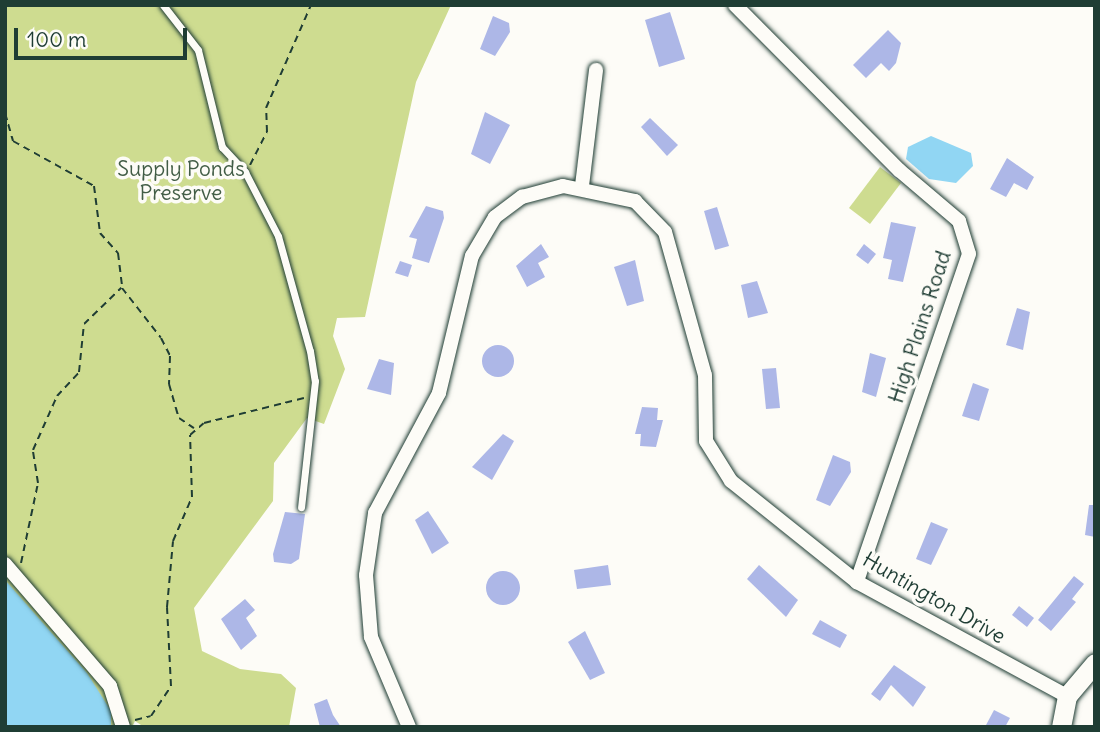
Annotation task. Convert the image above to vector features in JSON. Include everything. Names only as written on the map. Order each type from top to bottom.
[{"type":"street","name":"High Plains Road","points":[[735,5],[959,221],[969,254],[856,582]]},
{"type":"street","points":[[409,727],[371,637],[366,575],[375,513],[439,393],[472,256],[495,218],[522,197],[582,186],[596,70]]},
{"type":"street","name":"Huntington Drive","points":[[582,186],[635,201],[665,232],[705,375],[706,442],[731,481],[756,497],[856,582],[1067,696]]},
{"type":"street","points":[[9,568],[110,686],[123,724]]},
{"type":"street","points":[[1060,727],[1067,696],[1095,663]]},
{"type":"lane","points":[[163,5],[198,50],[211,120],[222,147],[245,172],[278,236],[314,366],[314,394],[301,506]]},
{"type":"path","points":[[245,172],[267,132],[266,108],[311,5]]},
{"type":"path","points":[[5,113],[13,141],[94,186],[100,233],[118,253],[122,288],[161,338],[179,418],[195,428],[314,394]]},
{"type":"path","points":[[9,568],[28,546],[38,484],[33,450],[57,396],[79,372],[84,324],[122,288]]},
{"type":"path","points":[[123,724],[151,716],[171,686],[167,607],[173,541],[192,497],[187,452],[195,428]]},
{"type":"green space","name":"Supply Ponds Preserve","points":[[5,5],[451,5],[416,82],[365,317],[337,318],[333,336],[345,369],[324,424],[307,418],[274,463],[273,501],[194,608],[202,651],[240,669],[281,674],[296,688],[289,727],[144,727],[135,721],[132,727],[5,727]]},
{"type":"green space","points":[[880,167],[901,183],[870,224],[849,208]]},
{"type":"water","points":[[931,136],[971,153],[973,166],[956,183],[929,179],[906,159],[908,147]]},
{"type":"water","points":[[5,580],[87,673],[111,711],[111,727],[5,727]]},
{"type":"building","points":[[670,12],[685,59],[659,67],[645,20]]},
{"type":"building","points":[[493,16],[509,23],[510,32],[495,56],[480,49]]},
{"type":"building","points":[[888,30],[901,43],[896,63],[889,71],[881,63],[866,78],[853,65]]},
{"type":"building","points":[[485,112],[510,125],[490,164],[471,154]]},
{"type":"building","points":[[650,118],[678,145],[667,156],[641,127]]},
{"type":"building","points":[[1007,158],[1034,177],[1027,190],[1014,183],[1006,197],[990,189]]},
{"type":"building","points":[[426,206],[443,211],[444,218],[429,263],[412,258],[417,239],[409,237]]},
{"type":"building","points":[[717,207],[729,246],[715,250],[704,211]]},
{"type":"building","points":[[891,222],[916,227],[903,282],[888,279],[892,260],[883,258]]},
{"type":"building","points":[[541,244],[549,257],[538,263],[545,277],[527,287],[516,266]]},
{"type":"building","points":[[864,244],[876,254],[868,264],[856,255]]},
{"type":"building","points":[[635,260],[644,301],[627,306],[614,267]]},
{"type":"building","points":[[400,261],[412,265],[408,277],[395,273]]},
{"type":"building","points":[[757,281],[768,313],[748,318],[741,285]]},
{"type":"building","points":[[1017,308],[1030,312],[1023,350],[1006,345]]},
{"type":"building","points":[[498,345],[509,350],[514,361],[509,372],[498,377],[487,372],[482,361],[487,350]]},
{"type":"building","points":[[870,353],[886,358],[876,397],[862,392]]},
{"type":"building","points":[[379,359],[394,363],[391,395],[367,389]]},
{"type":"building","points":[[776,368],[780,408],[766,409],[762,369]]},
{"type":"building","points":[[973,383],[989,389],[979,421],[962,416]]},
{"type":"building","points":[[642,407],[658,408],[657,420],[663,420],[656,447],[640,446],[641,434],[635,434]]},
{"type":"building","points":[[503,434],[514,441],[492,480],[472,467]]},
{"type":"building","points":[[833,455],[850,462],[851,472],[830,506],[816,500]]},
{"type":"building","points":[[1089,505],[1095,505],[1095,537],[1085,535]]},
{"type":"building","points":[[428,511],[449,543],[432,554],[415,520]]},
{"type":"building","points":[[285,512],[305,514],[299,559],[291,564],[274,562],[273,554]]},
{"type":"building","points":[[931,522],[948,529],[931,565],[916,559]]},
{"type":"building","points":[[608,565],[611,585],[577,589],[574,570]]},
{"type":"building","points":[[759,565],[798,600],[786,617],[747,579]]},
{"type":"building","points":[[503,571],[515,576],[520,588],[515,600],[503,605],[491,600],[486,588],[491,576]]},
{"type":"building","points":[[1074,576],[1084,584],[1072,599],[1076,602],[1051,631],[1038,620]]},
{"type":"building","points":[[245,599],[255,610],[246,618],[257,636],[241,650],[221,619]]},
{"type":"building","points":[[1019,606],[1034,618],[1027,627],[1012,615]]},
{"type":"building","points":[[820,620],[847,635],[840,648],[812,634]]},
{"type":"building","points":[[585,631],[605,673],[590,680],[568,642]]},
{"type":"building","points":[[894,665],[926,687],[913,707],[891,685],[880,701],[871,694]]},
{"type":"building","points":[[327,699],[341,727],[320,727],[314,704]]},
{"type":"building","points":[[994,710],[1010,718],[1005,727],[985,727]]}]
